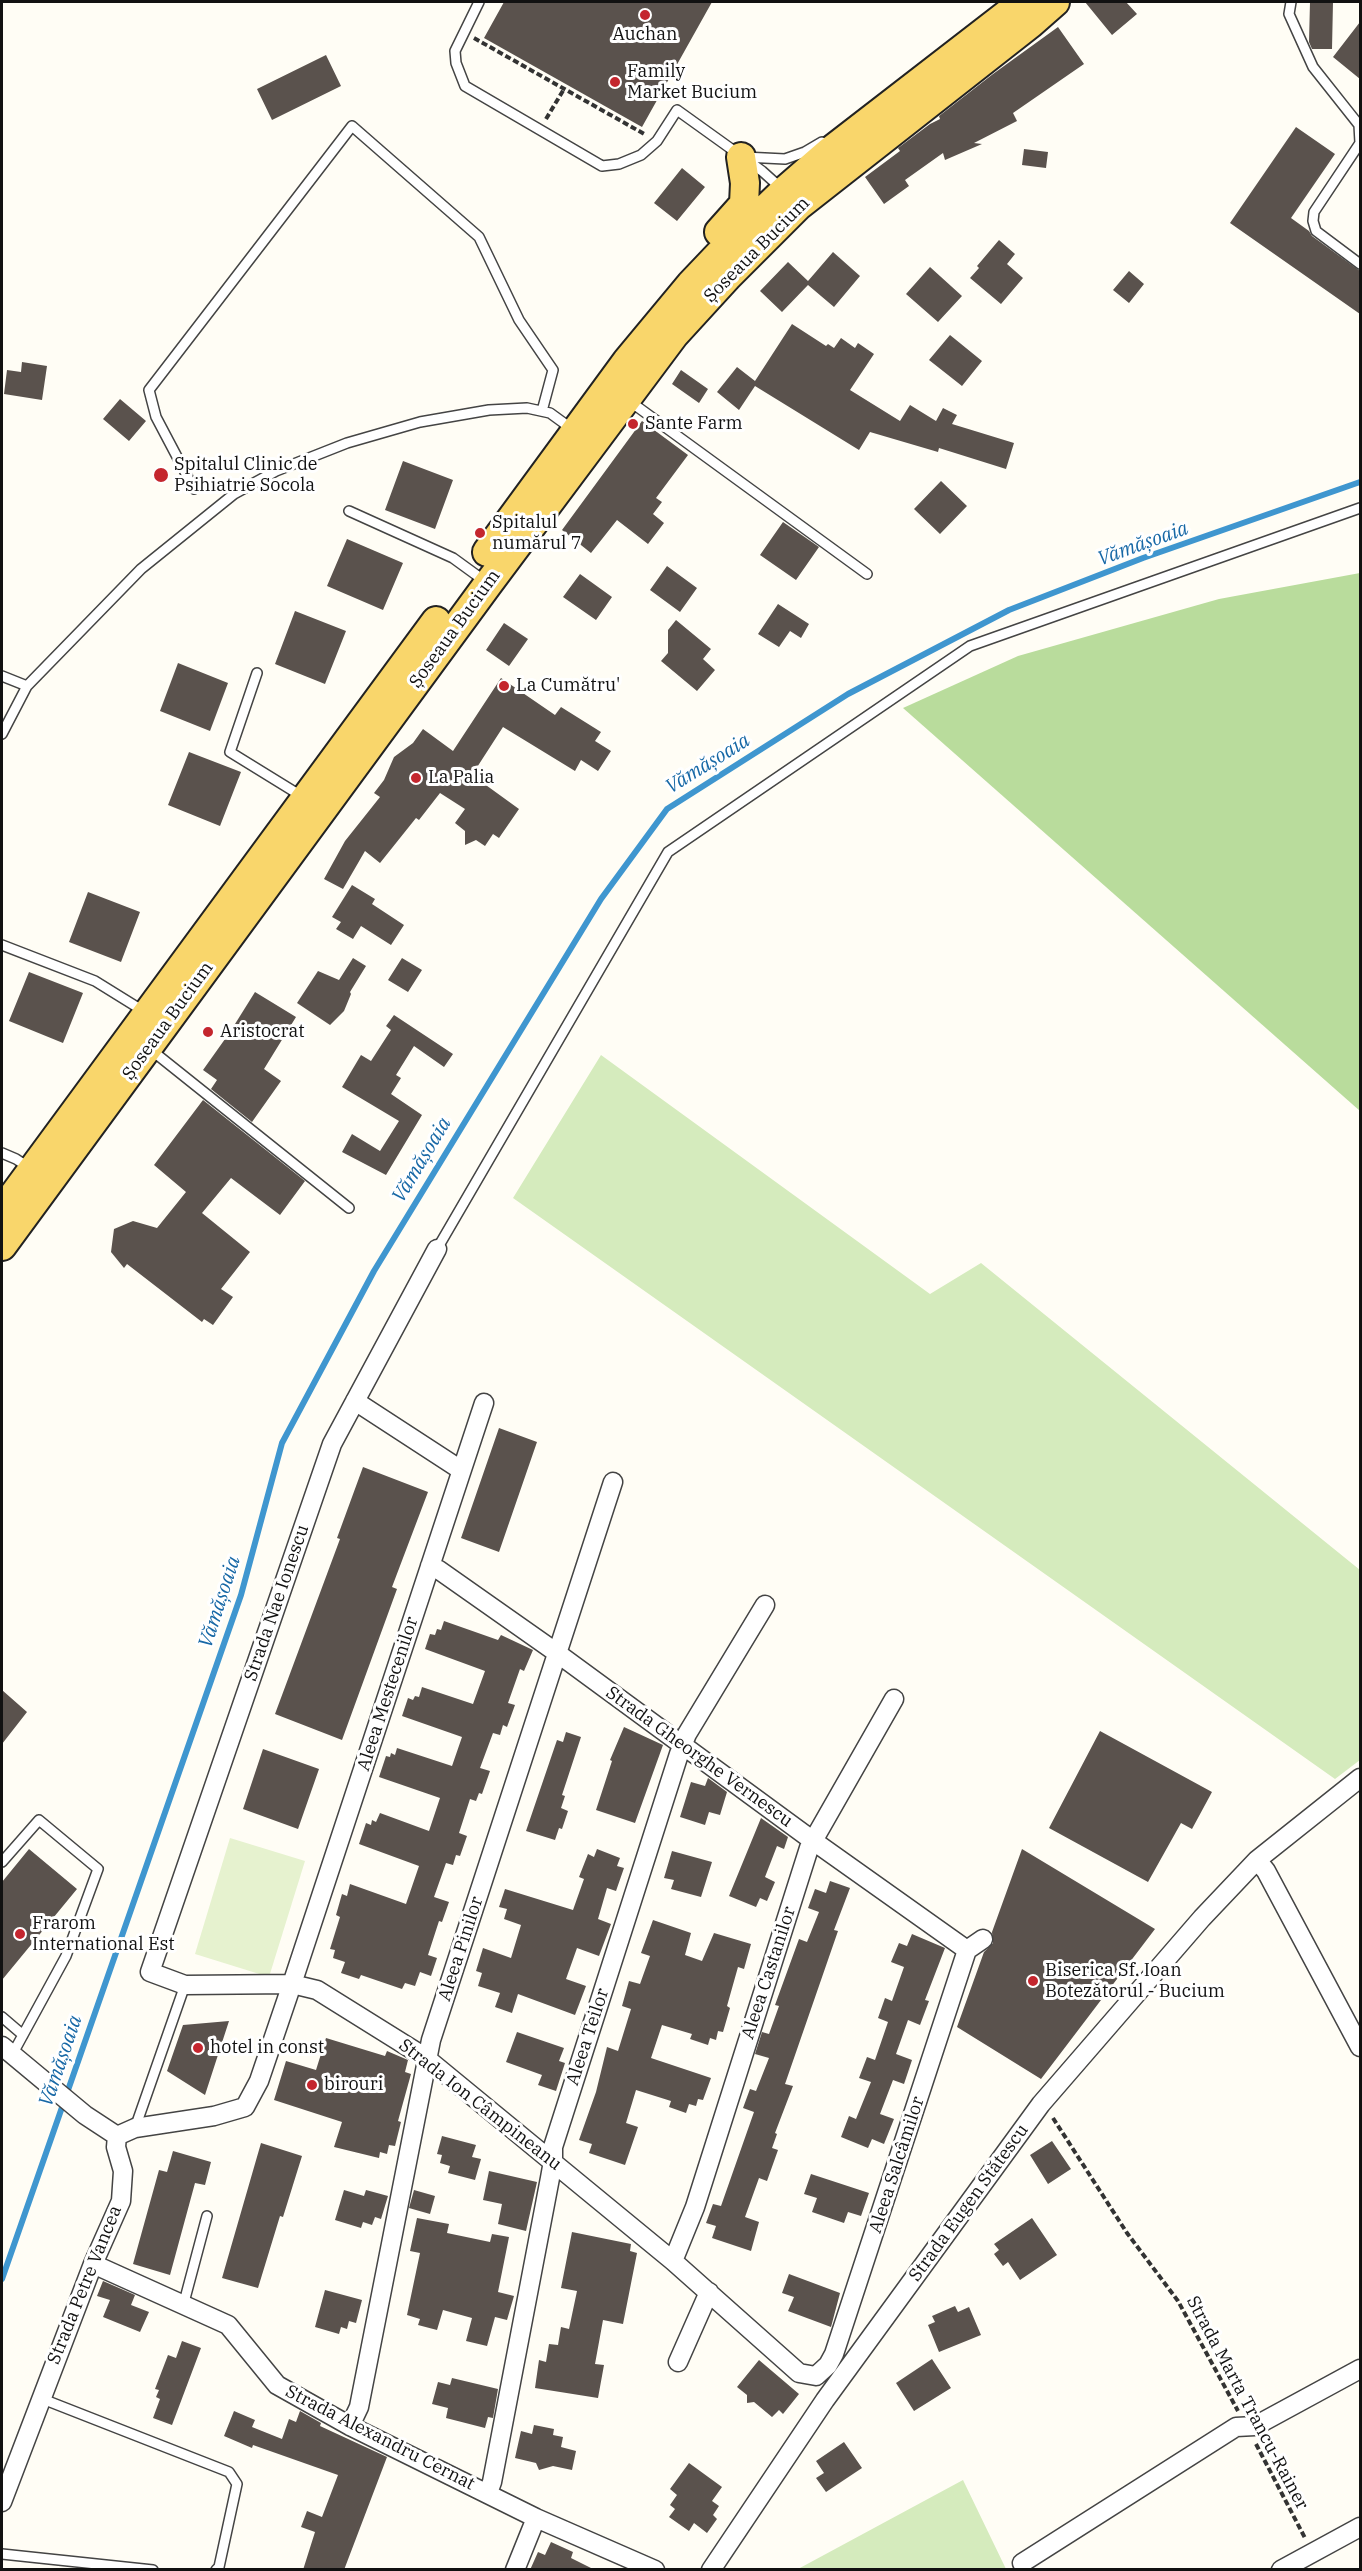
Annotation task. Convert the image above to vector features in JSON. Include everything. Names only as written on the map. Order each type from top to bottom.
[{"type":"main road","name":"Șoseaua Bucium","points":[[583,438],[626,399],[674,335],[728,276],[839,145],[1023,2]]},
{"type":"main road","name":"Șoseaua Bucium","points":[[2,1246],[40,1176],[583,438],[633,352],[691,284],[791,199],[1030,24],[1055,2]]},
{"type":"main road","points":[[691,284],[697,255],[744,204],[745,183],[741,157]]},
{"type":"main road","name":"Șoseaua Bucium","points":[[2,1211],[40,1176]]},
{"type":"street","name":"Strada Nae Ionescu","points":[[185,1985],[150,1972],[332,1444],[437,1249]]},
{"type":"street","points":[[355,1401],[461,1470]]},
{"type":"street","name":"Aleea Mestecenilor","points":[[292,1984],[484,1403]]},
{"type":"street","name":"Aleea Pinilor","points":[[350,2426],[358,2407],[426,2058],[614,1482]]},
{"type":"street","name":"Strada Gheorghe Vernescu","points":[[430,1566],[557,1653],[812,1840],[967,1950]]},
{"type":"street","name":"Aleea Teilor","points":[[488,2493],[492,2482],[553,2161],[553,2147],[683,1745],[765,1605]]},
{"type":"street","name":"Aleea Castanilor","points":[[672,2261],[695,2207],[812,1840],[894,1699]]},
{"type":"street","name":"Strada Eugen Stătescu","points":[[711,2570],[825,2400],[1041,2104],[1203,1918],[1257,1860],[1360,1778]]},
{"type":"street","points":[[1257,1860],[1266,1871],[1360,2047]]},
{"type":"street","points":[[967,1950],[983,1939]]},
{"type":"street","name":"Aleea Salcâmilor","points":[[800,2373],[816,2376],[828,2365],[834,2354],[967,1950]]},
{"type":"street","points":[[7,2051],[85,2115],[117,2136],[135,2128],[214,2115],[245,2107],[259,2081],[292,1984]]},
{"type":"street","name":"Strada Ion Câmpineanu","points":[[185,1985],[292,1984],[317,1990],[338,2001],[426,2058],[709,2292],[800,2373]]},
{"type":"street","name":"Strada Petre Vancea","points":[[2,2502],[40,2398],[93,2264],[121,2201],[123,2171],[116,2147],[117,2136]]},
{"type":"street","name":"Strada Alexandru Cernat","points":[[93,2264],[228,2325],[276,2385],[350,2426],[536,2518],[655,2570]]},
{"type":"street","points":[[678,2362],[709,2292]]},
{"type":"street","points":[[1022,2563],[1236,2427],[1255,2426],[1360,2369]]},
{"type":"street","points":[[515,2570],[536,2518]]},
{"type":"street","points":[[1281,2570],[1360,2527]]},
{"type":"lane","points":[[479,2],[455,51],[456,63],[465,86],[602,166],[619,164],[642,155],[657,141],[676,110],[741,157],[791,199]]},
{"type":"lane","points":[[1291,2],[1289,14],[1312,67],[1350,111],[1359,125],[1360,143],[1314,212],[1313,222],[1316,231],[1360,264]]},
{"type":"lane","points":[[897,86],[985,31]]},
{"type":"lane","points":[[194,489],[156,417],[149,390],[352,126],[479,237],[519,320],[552,370],[542,411]]},
{"type":"lane","points":[[741,157],[785,159],[805,152],[830,135]]},
{"type":"lane","points":[[626,399],[867,574]]},
{"type":"lane","points":[[2,734],[27,686],[141,569],[234,494],[276,471],[347,443],[420,422],[489,410],[527,408],[550,412],[583,438]]},
{"type":"lane","points":[[437,1249],[668,852],[970,646],[1360,508]]},
{"type":"lane","points":[[349,511],[453,558],[480,578]]},
{"type":"lane","points":[[257,673],[230,752],[314,805]]},
{"type":"lane","points":[[2,676],[27,686]]},
{"type":"lane","points":[[2,945],[95,981],[147,1031],[349,1208]]},
{"type":"lane","points":[[2,1154],[16,1159],[40,1176]]},
{"type":"lane","points":[[2,1862],[39,1820],[98,1869],[66,1956],[23,2035],[7,2051]]},
{"type":"lane","points":[[135,2128],[185,1985]]},
{"type":"lane","points":[[2,2017],[23,2035]]},
{"type":"lane","points":[[183,2306],[207,2216]]},
{"type":"lane","points":[[40,2398],[229,2472],[237,2484],[219,2567],[216,2570]]},
{"type":"lane","points":[[2,2554],[153,2570]]},
{"type":"path","points":[[464,32],[657,141]]},
{"type":"path","points":[[539,130],[564,89]]},
{"type":"path","name":"Strada Marta Trancu-Rainer","points":[[1041,2104],[1049,2112],[1082,2161],[1127,2233],[1178,2301],[1312,2553]]},
{"type":"green space","points":[[1360,573],[1360,1111],[903,708],[1018,656],[1219,599]]},
{"type":"green space","points":[[601,1055],[930,1294],[981,1263],[1360,1570],[1360,1760],[1335,1779],[513,1198]]},
{"type":"green space","points":[[230,1838],[305,1861],[269,1977],[195,1954]]},
{"type":"green space","points":[[963,2480],[1006,2569],[798,2569]]},
{"type":"building","name":"Family Market Bucium","points":[[504,2],[712,2],[642,127],[484,38]]},
{"type":"building","points":[[1085,2],[1126,2],[1137,14],[1112,35]]},
{"type":"building","points":[[1310,2],[1333,2],[1332,49],[1312,49],[1309,42]]},
{"type":"building","points":[[1360,22],[1360,79],[1333,57]]},
{"type":"building","points":[[1058,27],[1084,64],[1013,113],[1017,121],[974,143],[982,144],[945,160],[943,153],[905,180],[909,186],[884,204],[865,177],[900,151],[898,148],[940,119],[939,116],[993,74]]},
{"type":"building","points":[[326,55],[341,86],[272,120],[257,89]]},
{"type":"building","points":[[1296,127],[1335,154],[1291,218],[1360,271],[1360,314],[1230,223]]},
{"type":"building","points":[[1024,149],[1048,152],[1046,168],[1022,165]]},
{"type":"building","points":[[682,168],[705,187],[677,221],[654,203]]},
{"type":"building","points":[[999,240],[1015,254],[1007,264],[1023,278],[1001,304],[970,278]]},
{"type":"building","points":[[833,252],[860,276],[834,307],[808,285],[782,312],[760,291],[788,262],[808,281]]},
{"type":"building","points":[[930,267],[962,296],[938,322],[906,294]]},
{"type":"building","points":[[1129,271],[1144,284],[1129,303],[1113,290]]},
{"type":"building","points":[[792,324],[826,346],[828,344],[834,348],[841,338],[855,348],[858,343],[874,354],[850,390],[900,421],[910,405],[936,421],[943,408],[957,415],[952,424],[1014,443],[1006,469],[939,448],[938,452],[870,432],[859,450],[755,386],[739,410],[717,392],[737,367],[755,381]]},
{"type":"building","points":[[950,335],[982,361],[962,386],[929,360]]},
{"type":"building","points":[[22,362],[47,366],[42,400],[4,394],[7,370],[21,372]]},
{"type":"building","points":[[681,370],[708,389],[699,403],[672,384]]},
{"type":"building","points":[[120,399],[146,421],[129,441],[103,419]]},
{"type":"building","points":[[642,421],[688,455],[656,498],[662,502],[653,514],[664,523],[648,544],[617,520],[591,553],[562,530]]},
{"type":"building","points":[[403,461],[453,480],[435,529],[385,510]]},
{"type":"building","points":[[941,481],[967,506],[940,534],[914,509]]},
{"type":"building","points":[[783,522],[819,547],[796,580],[760,555]]},
{"type":"building","points":[[347,539],[403,563],[383,610],[327,586]]},
{"type":"building","points":[[667,566],[697,588],[680,612],[650,590]]},
{"type":"building","points":[[580,574],[612,597],[596,620],[563,597]]},
{"type":"building","points":[[778,604],[809,624],[801,638],[790,631],[779,647],[758,634]]},
{"type":"building","points":[[295,611],[346,631],[325,684],[275,664]]},
{"type":"building","points":[[676,620],[711,649],[703,659],[715,670],[697,691],[661,661],[668,653],[668,630]]},
{"type":"building","points":[[504,623],[528,639],[509,666],[486,650]]},
{"type":"building","points":[[178,663],[228,683],[210,731],[160,711]]},
{"type":"building","points":[[501,678],[555,715],[561,707],[601,732],[595,741],[611,751],[598,771],[581,760],[575,771],[503,727],[472,775],[519,809],[499,838],[493,834],[485,846],[476,840],[465,845],[465,831],[455,823],[465,809],[440,793],[419,820],[416,818],[380,863],[365,851],[343,889],[324,879],[345,841],[380,797],[374,793],[384,780],[394,757],[413,743],[423,729],[453,751]]},
{"type":"building","points":[[189,752],[241,772],[220,826],[168,805]]},
{"type":"building","points":[[352,885],[375,899],[372,904],[404,925],[391,945],[361,926],[353,939],[336,929],[341,922],[332,917]]},
{"type":"building","points":[[88,892],[140,912],[121,962],[69,942]]},
{"type":"building","points":[[353,958],[366,966],[350,992],[344,1011],[330,1025],[297,1003],[318,971],[339,980]]},
{"type":"building","points":[[402,958],[422,970],[408,992],[388,980]]},
{"type":"building","points":[[29,972],[83,993],[63,1043],[9,1021]]},
{"type":"building","points":[[255,992],[296,1017],[264,1069],[281,1081],[252,1122],[211,1089],[217,1080],[203,1070]]},
{"type":"building","points":[[394,1015],[453,1054],[444,1067],[414,1046],[396,1075],[401,1078],[391,1094],[422,1115],[386,1175],[342,1152],[352,1134],[380,1151],[399,1121],[342,1087],[361,1055],[371,1061],[391,1030],[386,1026]]},
{"type":"building","points":[[203,1100],[305,1181],[280,1215],[231,1178],[202,1213],[250,1252],[221,1289],[233,1297],[213,1325],[204,1319],[202,1322],[127,1264],[124,1268],[111,1252],[114,1229],[133,1221],[157,1228],[186,1192],[154,1165]]},
{"type":"building","points":[[499,1428],[537,1442],[499,1552],[461,1538]]},
{"type":"building","points":[[363,1467],[428,1492],[392,1587],[397,1589],[342,1740],[275,1714],[340,1539],[337,1538]]},
{"type":"building","points":[[444,1621],[498,1640],[501,1635],[533,1650],[524,1671],[520,1669],[508,1703],[515,1705],[507,1727],[503,1725],[500,1735],[493,1733],[480,1768],[490,1771],[482,1794],[479,1793],[476,1801],[470,1799],[459,1833],[467,1836],[460,1856],[456,1855],[453,1865],[446,1863],[434,1897],[449,1902],[442,1922],[439,1921],[428,1955],[437,1958],[431,1976],[420,1972],[415,1986],[405,1983],[402,1989],[361,1975],[359,1979],[341,1973],[345,1962],[333,1958],[335,1950],[330,1949],[340,1917],[336,1915],[342,1894],[347,1896],[350,1884],[406,1904],[419,1866],[359,1844],[366,1823],[371,1825],[372,1820],[376,1822],[380,1813],[429,1831],[440,1798],[379,1777],[386,1756],[390,1757],[391,1753],[395,1755],[397,1748],[452,1766],[462,1737],[402,1716],[408,1698],[413,1700],[415,1696],[419,1697],[422,1687],[473,1704],[485,1671],[425,1649],[430,1634],[435,1635],[437,1629],[441,1630]]},
{"type":"building","points":[[2,1690],[27,1712],[2,1744]]},
{"type":"building","points":[[624,1727],[663,1745],[635,1823],[596,1810],[612,1761],[610,1760]]},
{"type":"building","points":[[1100,1731],[1212,1792],[1192,1829],[1181,1823],[1148,1882],[1049,1828]]},
{"type":"building","points":[[566,1732],[581,1737],[562,1795],[565,1796],[561,1808],[568,1811],[562,1829],[559,1828],[555,1840],[526,1831],[557,1740],[563,1742]]},
{"type":"building","points":[[263,1749],[319,1769],[298,1829],[243,1809]]},
{"type":"building","points":[[708,1778],[727,1792],[720,1815],[709,1812],[705,1825],[680,1817],[691,1782],[705,1786]]},
{"type":"building","points":[[761,1818],[788,1837],[784,1849],[777,1846],[765,1877],[775,1882],[767,1901],[760,1898],[756,1907],[729,1896]]},
{"type":"building","name":"Frarom International Est","points":[[29,1849],[77,1889],[2,1980],[2,1882]]},
{"type":"building","points":[[597,1849],[620,1858],[617,1866],[624,1868],[616,1891],[607,1888],[598,1919],[611,1924],[599,1956],[577,1948],[566,1979],[586,1986],[575,2015],[518,1994],[512,2013],[495,2007],[500,1993],[478,1986],[482,1973],[476,1971],[483,1948],[511,1958],[521,1925],[504,1919],[507,1909],[499,1907],[505,1889],[573,1910],[584,1879],[579,1877],[588,1854],[594,1857]]},
{"type":"building","points":[[1022,1849],[1155,1929],[1041,2079],[957,2027],[984,1952],[993,1943],[992,1932]]},
{"type":"building","points":[[672,1851],[712,1862],[701,1897],[671,1889],[674,1880],[664,1878]]},
{"type":"building","points":[[830,1881],[850,1888],[834,1930],[838,1931],[785,2084],[793,2086],[775,2133],[777,2134],[772,2148],[778,2150],[767,2181],[759,2178],[745,2217],[759,2222],[751,2251],[712,2238],[716,2226],[706,2223],[713,2204],[721,2206],[754,2112],[743,2108],[750,2089],[756,2091],[769,2058],[755,2054],[762,2032],[769,2034],[779,2006],[775,2005],[799,1939],[807,1942],[819,1912],[808,1908],[815,1889],[826,1893]]},
{"type":"building","points":[[653,1920],[691,1933],[685,1955],[702,1961],[714,1933],[751,1944],[744,1969],[738,1967],[727,2006],[730,2008],[723,2032],[718,2031],[716,2040],[710,2038],[708,2045],[690,2039],[692,2034],[662,2025],[651,2058],[711,2078],[703,2100],[698,2099],[696,2106],[689,2104],[686,2113],[669,2107],[671,2101],[636,2090],[626,2123],[638,2127],[625,2165],[589,2153],[592,2144],[579,2140],[596,2092],[607,2047],[618,2051],[631,2009],[622,2006],[629,1981],[640,1984],[650,1956],[641,1953]]},
{"type":"building","points":[[912,1934],[945,1948],[925,2000],[929,2001],[920,2025],[908,2020],[896,2054],[912,2060],[904,2084],[893,2080],[880,2114],[894,2119],[884,2144],[872,2139],[868,2148],[841,2137],[849,2116],[856,2119],[871,2082],[859,2078],[867,2057],[875,2060],[888,2022],[878,2018],[885,1998],[892,2001],[904,1967],[891,1962],[899,1943],[907,1946]]},
{"type":"building","name":"hotel in const","points":[[229,2021],[205,2095],[167,2071],[183,2025]]},
{"type":"building","points":[[517,2032],[564,2048],[559,2061],[565,2063],[556,2091],[538,2085],[542,2075],[506,2062]]},
{"type":"building","points":[[326,2038],[385,2056],[387,2051],[408,2060],[405,2072],[411,2074],[398,2121],[401,2122],[395,2146],[389,2145],[387,2154],[380,2152],[379,2158],[334,2147],[342,2122],[274,2100],[286,2061],[316,2070]]},
{"type":"building","points":[[442,2136],[476,2145],[472,2157],[481,2159],[475,2180],[448,2173],[450,2166],[440,2163],[442,2155],[437,2154]]},
{"type":"building","points":[[1052,2141],[1071,2169],[1048,2184],[1030,2155]]},
{"type":"building","points":[[261,2143],[302,2156],[283,2217],[280,2216],[258,2288],[222,2278]]},
{"type":"building","points":[[173,2151],[211,2162],[205,2185],[195,2183],[170,2275],[133,2264],[159,2170],[167,2172]]},
{"type":"building","points":[[489,2171],[537,2182],[526,2231],[498,2224],[502,2204],[483,2200]]},
{"type":"building","points":[[811,2174],[869,2193],[861,2216],[848,2212],[844,2223],[812,2212],[817,2198],[804,2194]]},
{"type":"building","points":[[344,2190],[364,2196],[366,2190],[388,2196],[381,2219],[375,2217],[372,2225],[363,2222],[361,2228],[335,2220]]},
{"type":"building","points":[[414,2190],[435,2196],[430,2214],[409,2208]]},
{"type":"building","points":[[417,2218],[449,2224],[447,2233],[490,2242],[492,2234],[509,2237],[498,2292],[514,2296],[507,2320],[495,2317],[487,2346],[466,2341],[472,2318],[443,2310],[437,2330],[418,2325],[420,2319],[407,2315],[420,2253],[410,2251]]},
{"type":"building","points":[[1032,2218],[1057,2255],[1020,2280],[1008,2262],[1003,2266],[994,2254],[999,2250],[994,2244]]},
{"type":"building","points":[[572,2232],[631,2244],[630,2251],[637,2253],[623,2324],[603,2320],[595,2364],[604,2365],[598,2398],[535,2388],[539,2360],[546,2362],[549,2344],[558,2345],[561,2327],[569,2329],[577,2291],[561,2288]]},
{"type":"building","points":[[789,2274],[840,2293],[831,2327],[788,2311],[794,2297],[782,2293]]},
{"type":"building","points":[[103,2281],[135,2295],[131,2305],[149,2312],[140,2332],[103,2317],[110,2300],[97,2296]]},
{"type":"building","points":[[325,2290],[362,2300],[356,2323],[349,2321],[347,2329],[341,2327],[339,2334],[315,2327]]},
{"type":"building","points":[[955,2306],[958,2312],[969,2307],[981,2335],[939,2352],[928,2325],[935,2322],[932,2316]]},
{"type":"building","points":[[182,2341],[201,2348],[172,2425],[153,2418],[160,2399],[156,2397],[159,2390],[155,2389],[168,2355],[176,2358]]},
{"type":"building","points":[[932,2359],[951,2388],[914,2411],[896,2383]]},
{"type":"building","points":[[759,2360],[799,2394],[783,2414],[779,2410],[772,2417],[754,2402],[747,2403],[747,2395],[737,2387]]},
{"type":"building","points":[[452,2378],[498,2389],[493,2418],[488,2417],[485,2428],[446,2418],[448,2408],[432,2404],[438,2382],[450,2385]]},
{"type":"building","points":[[234,2411],[255,2420],[252,2427],[282,2439],[289,2419],[296,2422],[300,2411],[321,2423],[320,2426],[387,2457],[344,2570],[303,2570],[315,2532],[301,2527],[307,2511],[322,2517],[338,2475],[253,2445],[252,2448],[224,2436]]},
{"type":"building","points":[[534,2425],[554,2429],[553,2435],[563,2437],[561,2447],[576,2451],[572,2470],[553,2466],[539,2470],[536,2463],[515,2458],[521,2431],[532,2434]]},
{"type":"building","points":[[844,2442],[862,2468],[826,2492],[816,2478],[824,2473],[816,2461]]},
{"type":"building","points":[[689,2463],[722,2487],[712,2501],[719,2506],[713,2515],[717,2519],[707,2533],[694,2523],[689,2531],[669,2517],[675,2509],[670,2505],[677,2495],[670,2489]]},
{"type":"building","points":[[551,2542],[573,2552],[571,2558],[595,2570],[530,2570],[538,2552],[545,2555]]},
{"type":"waterway","name":"Vămășoaia","points":[[2,2279],[241,1595],[282,1443],[374,1271],[601,899],[667,809],[848,694],[1009,610],[1143,558],[1360,482]]},
{"type":"place","name":"Auchan","points":[[645,15]]},
{"type":"place","name":"Family Market Bucium","points":[[615,82]]},
{"type":"place","name":"Sante Farm","points":[[633,424]]},
{"type":"place","name":"Spitalul Clinic de Psihiatrie Socola","points":[[161,475]]},
{"type":"place","name":"Spitalul numărul 7","points":[[480,533]]},
{"type":"place","name":"La Cumătru'","points":[[504,686]]},
{"type":"place","name":"La Palia","points":[[416,778]]},
{"type":"place","name":"Aristocrat","points":[[208,1032]]},
{"type":"place","name":"Frarom International Est","points":[[20,1934]]},
{"type":"place","name":"Biserica Sf. Ioan Botezătorul - Bucium","points":[[1033,1981]]},
{"type":"place","name":"hotel in const","points":[[198,2048]]},
{"type":"place","name":"birouri","points":[[312,2085]]}]
